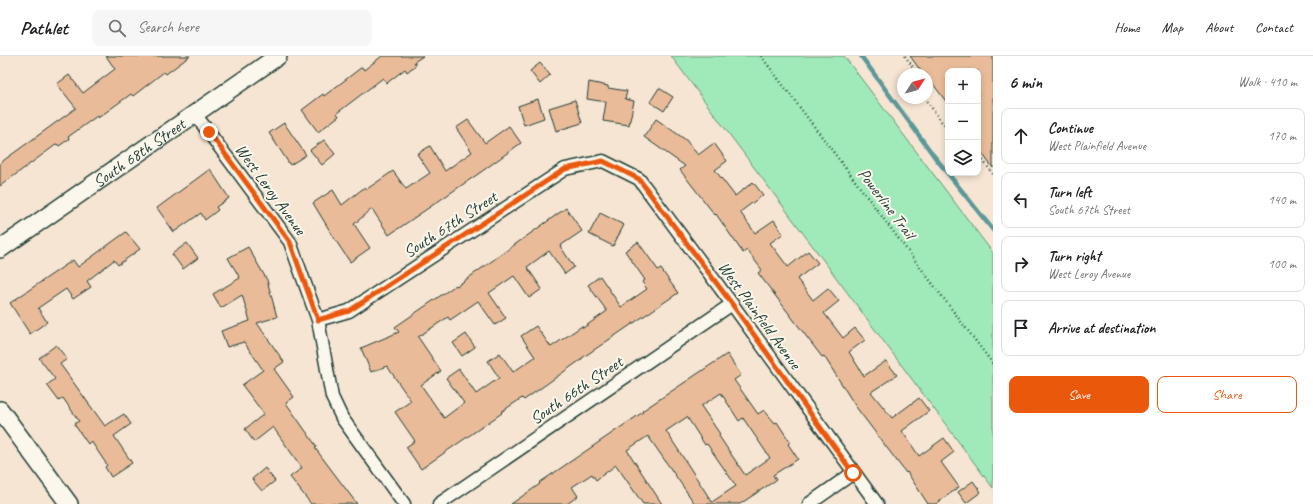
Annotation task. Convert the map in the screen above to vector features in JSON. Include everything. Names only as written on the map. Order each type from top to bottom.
[{"type":"street","name":"South 68th Street","points":[[0,249],[278,56]]},
{"type":"street","name":"West Leroy Avenue","points":[[196,114],[290,242],[318,320],[332,397],[342,418],[404,504]]},
{"type":"street","name":"South 67th Street","points":[[318,320],[349,311],[565,169],[603,161]]},
{"type":"street","name":"West Plainfield Avenue","points":[[603,161],[639,179],[877,504]]},
{"type":"street","name":"South 66th Street","points":[[439,504],[732,304]]},
{"type":"street","points":[[0,410],[69,504]]},
{"type":"street","points":[[809,504],[853,473]]},
{"type":"path","name":"Powerline Trail","points":[[761,56],[993,364]]},
{"type":"path","points":[[905,56],[914,68]]},
{"type":"path","points":[[929,104],[945,125]]},
{"type":"path","points":[[981,158],[993,174]]},
{"type":"green space","points":[[671,56],[844,56],[993,253],[993,488]]},
{"type":"building","points":[[106,56],[190,56],[166,74],[164,72],[133,96],[131,94],[98,118],[97,116],[68,137],[69,139],[59,146],[57,144],[0,186],[0,163],[76,108],[57,84],[69,75],[83,93],[115,69]]},
{"type":"building","points":[[382,56],[423,56],[414,62],[416,65],[407,72],[405,69],[387,83],[383,78],[337,113],[339,116],[318,132],[302,110],[323,94],[324,96],[362,67],[364,70]]},
{"type":"building","points":[[910,56],[993,56],[993,168],[981,152],[981,68],[945,68],[945,100],[933,84],[933,68],[919,68]]},
{"type":"building","points":[[540,63],[550,75],[540,84],[530,71]]},
{"type":"building","points":[[589,82],[608,86],[608,88],[627,91],[625,99],[634,101],[629,125],[603,121],[606,102],[587,99]]},
{"type":"building","points":[[659,88],[673,97],[664,111],[650,102]]},
{"type":"building","points":[[538,99],[544,118],[524,125],[518,106]]},
{"type":"building","points":[[575,100],[582,123],[556,131],[549,108]]},
{"type":"building","points":[[656,119],[686,140],[698,155],[714,143],[727,161],[715,170],[735,196],[753,182],[763,195],[740,212],[755,233],[774,220],[783,234],[770,243],[788,267],[808,251],[818,263],[797,279],[813,300],[828,288],[839,301],[824,313],[843,338],[855,328],[865,340],[849,352],[864,376],[886,361],[897,375],[871,392],[892,418],[919,398],[929,411],[902,431],[919,456],[944,438],[954,452],[941,462],[959,487],[936,504],[928,504],[907,472],[906,473],[856,407],[824,356],[822,357],[758,273],[762,270],[747,250],[743,253],[716,214],[715,215],[680,170],[685,166],[644,137]]},
{"type":"building","points":[[468,120],[485,143],[509,126],[521,143],[389,235],[372,209],[354,224],[370,248],[350,262],[313,203],[333,190],[342,205],[365,187],[367,189],[393,171],[406,189],[430,173],[417,154],[430,146],[445,171],[472,152],[456,128]]},
{"type":"building","points":[[284,123],[306,155],[290,165],[269,133]]},
{"type":"building","points":[[324,140],[335,154],[322,165],[310,150]]},
{"type":"building","points":[[210,169],[229,198],[216,207],[218,210],[205,220],[201,213],[174,232],[157,208]]},
{"type":"building","points":[[566,208],[582,231],[560,246],[574,267],[565,274],[549,251],[527,267],[542,289],[529,298],[514,276],[489,293],[506,318],[495,325],[478,301],[450,320],[448,317],[418,337],[441,371],[421,385],[444,418],[464,403],[446,378],[459,369],[476,394],[499,378],[488,361],[500,353],[513,372],[535,357],[521,336],[536,326],[551,347],[582,326],[583,328],[607,311],[588,285],[600,276],[621,307],[647,289],[642,282],[645,280],[625,251],[638,242],[658,270],[661,269],[678,293],[582,358],[524,400],[522,398],[501,412],[502,413],[421,469],[406,447],[415,441],[395,412],[411,401],[387,366],[371,372],[361,348],[399,332],[395,327],[456,285],[457,286]]},
{"type":"building","points":[[600,213],[624,225],[613,246],[589,234]]},
{"type":"building","points":[[126,232],[140,249],[118,265],[114,260],[87,281],[91,287],[73,299],[66,289],[38,308],[47,322],[30,334],[10,303],[73,260],[78,267]]},
{"type":"building","points":[[187,243],[198,258],[183,269],[172,254]]},
{"type":"building","points":[[248,247],[267,280],[277,317],[257,323],[284,362],[274,369],[294,397],[286,403],[317,447],[315,448],[357,504],[311,504],[290,477],[302,468],[273,427],[254,442],[245,429],[264,414],[242,385],[263,370],[244,342],[227,347],[221,331],[250,321],[242,295],[221,308],[213,294],[240,278],[228,258]]},
{"type":"building","points":[[466,334],[475,347],[462,356],[453,343]]},
{"type":"building","points":[[56,345],[67,359],[60,364],[105,426],[124,414],[131,424],[114,436],[132,463],[111,477],[105,467],[107,465],[91,441],[88,444],[74,424],[79,421],[63,398],[59,401],[47,385],[55,379],[39,358]]},
{"type":"building","points":[[727,354],[741,375],[734,380],[758,414],[764,410],[775,423],[777,422],[790,442],[788,444],[798,459],[773,475],[776,480],[740,504],[695,504],[648,436],[627,450],[662,504],[643,504],[616,465],[596,480],[592,474],[572,487],[578,496],[567,504],[511,504],[540,484],[539,483],[643,412],[642,411]],"holes":[[[721,393],[739,421],[743,418],[770,458],[745,475],[701,406]],[[687,417],[705,445],[707,444],[736,486],[712,502],[666,431]]]},
{"type":"building","points":[[265,468],[275,481],[262,491],[252,479]]},
{"type":"building","points":[[973,481],[981,492],[966,503],[958,492]]},
{"type":"waterway","points":[[861,56],[934,156],[993,230]]},
{"type":"route","points":[[209,132],[290,242],[318,320],[349,311],[565,169],[603,161],[639,179],[732,304],[853,473]]}]
